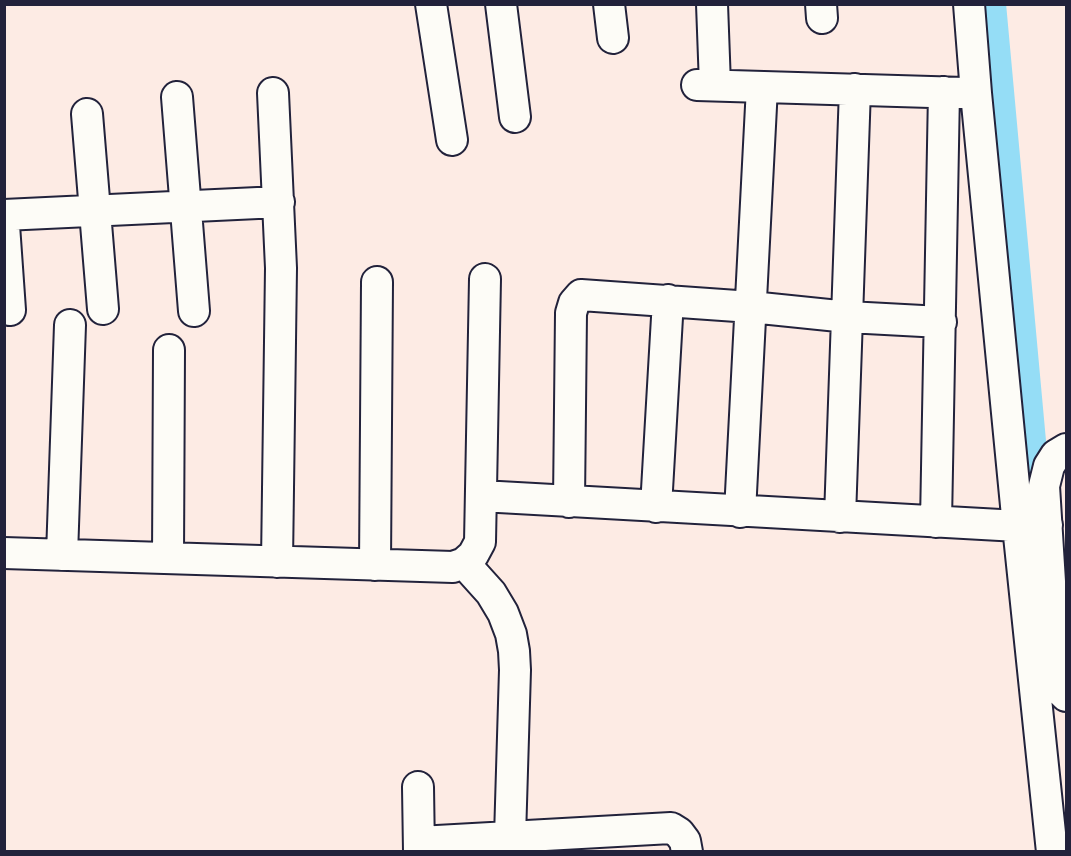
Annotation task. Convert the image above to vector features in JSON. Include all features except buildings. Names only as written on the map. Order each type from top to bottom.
[{"type":"street","points":[[431,4],[452,140]]},
{"type":"street","points":[[501,4],[515,117]]},
{"type":"street","points":[[609,4],[613,38]]},
{"type":"street","points":[[712,4],[706,85],[976,93]]},
{"type":"street","points":[[969,4],[976,93],[1033,526],[1056,677],[1059,689],[1066,696]]},
{"type":"street","points":[[740,512],[762,87]]},
{"type":"street","points":[[840,517],[855,89]]},
{"type":"street","points":[[936,522],[944,92]]},
{"type":"street","points":[[273,93],[279,202],[281,313],[277,562]]},
{"type":"street","points":[[177,97],[194,311]]},
{"type":"street","points":[[87,114],[103,309]]},
{"type":"street","points":[[4,215],[279,202]]},
{"type":"street","points":[[4,225],[10,310]]},
{"type":"street","points":[[4,553],[453,567],[464,563],[473,555],[480,542],[485,279]]},
{"type":"street","points":[[375,565],[377,282]]},
{"type":"street","points":[[569,502],[571,313],[574,303],[581,295],[668,300],[848,317],[941,322]]},
{"type":"street","points":[[656,507],[668,300]]},
{"type":"street","points":[[62,555],[70,325]]},
{"type":"street","points":[[168,558],[169,350]]},
{"type":"street","points":[[1052,852],[1033,526],[1049,466],[1056,455],[1066,449]]},
{"type":"street","points":[[481,496],[740,512],[1033,526]]},
{"type":"street","points":[[464,563],[491,593],[503,613],[511,634],[514,651],[515,669],[497,842]]},
{"type":"street","points":[[418,787],[419,847],[497,842],[587,842],[671,828],[685,841],[687,852]]},
{"type":"waterway","points":[[987,4],[1035,529]]}]
